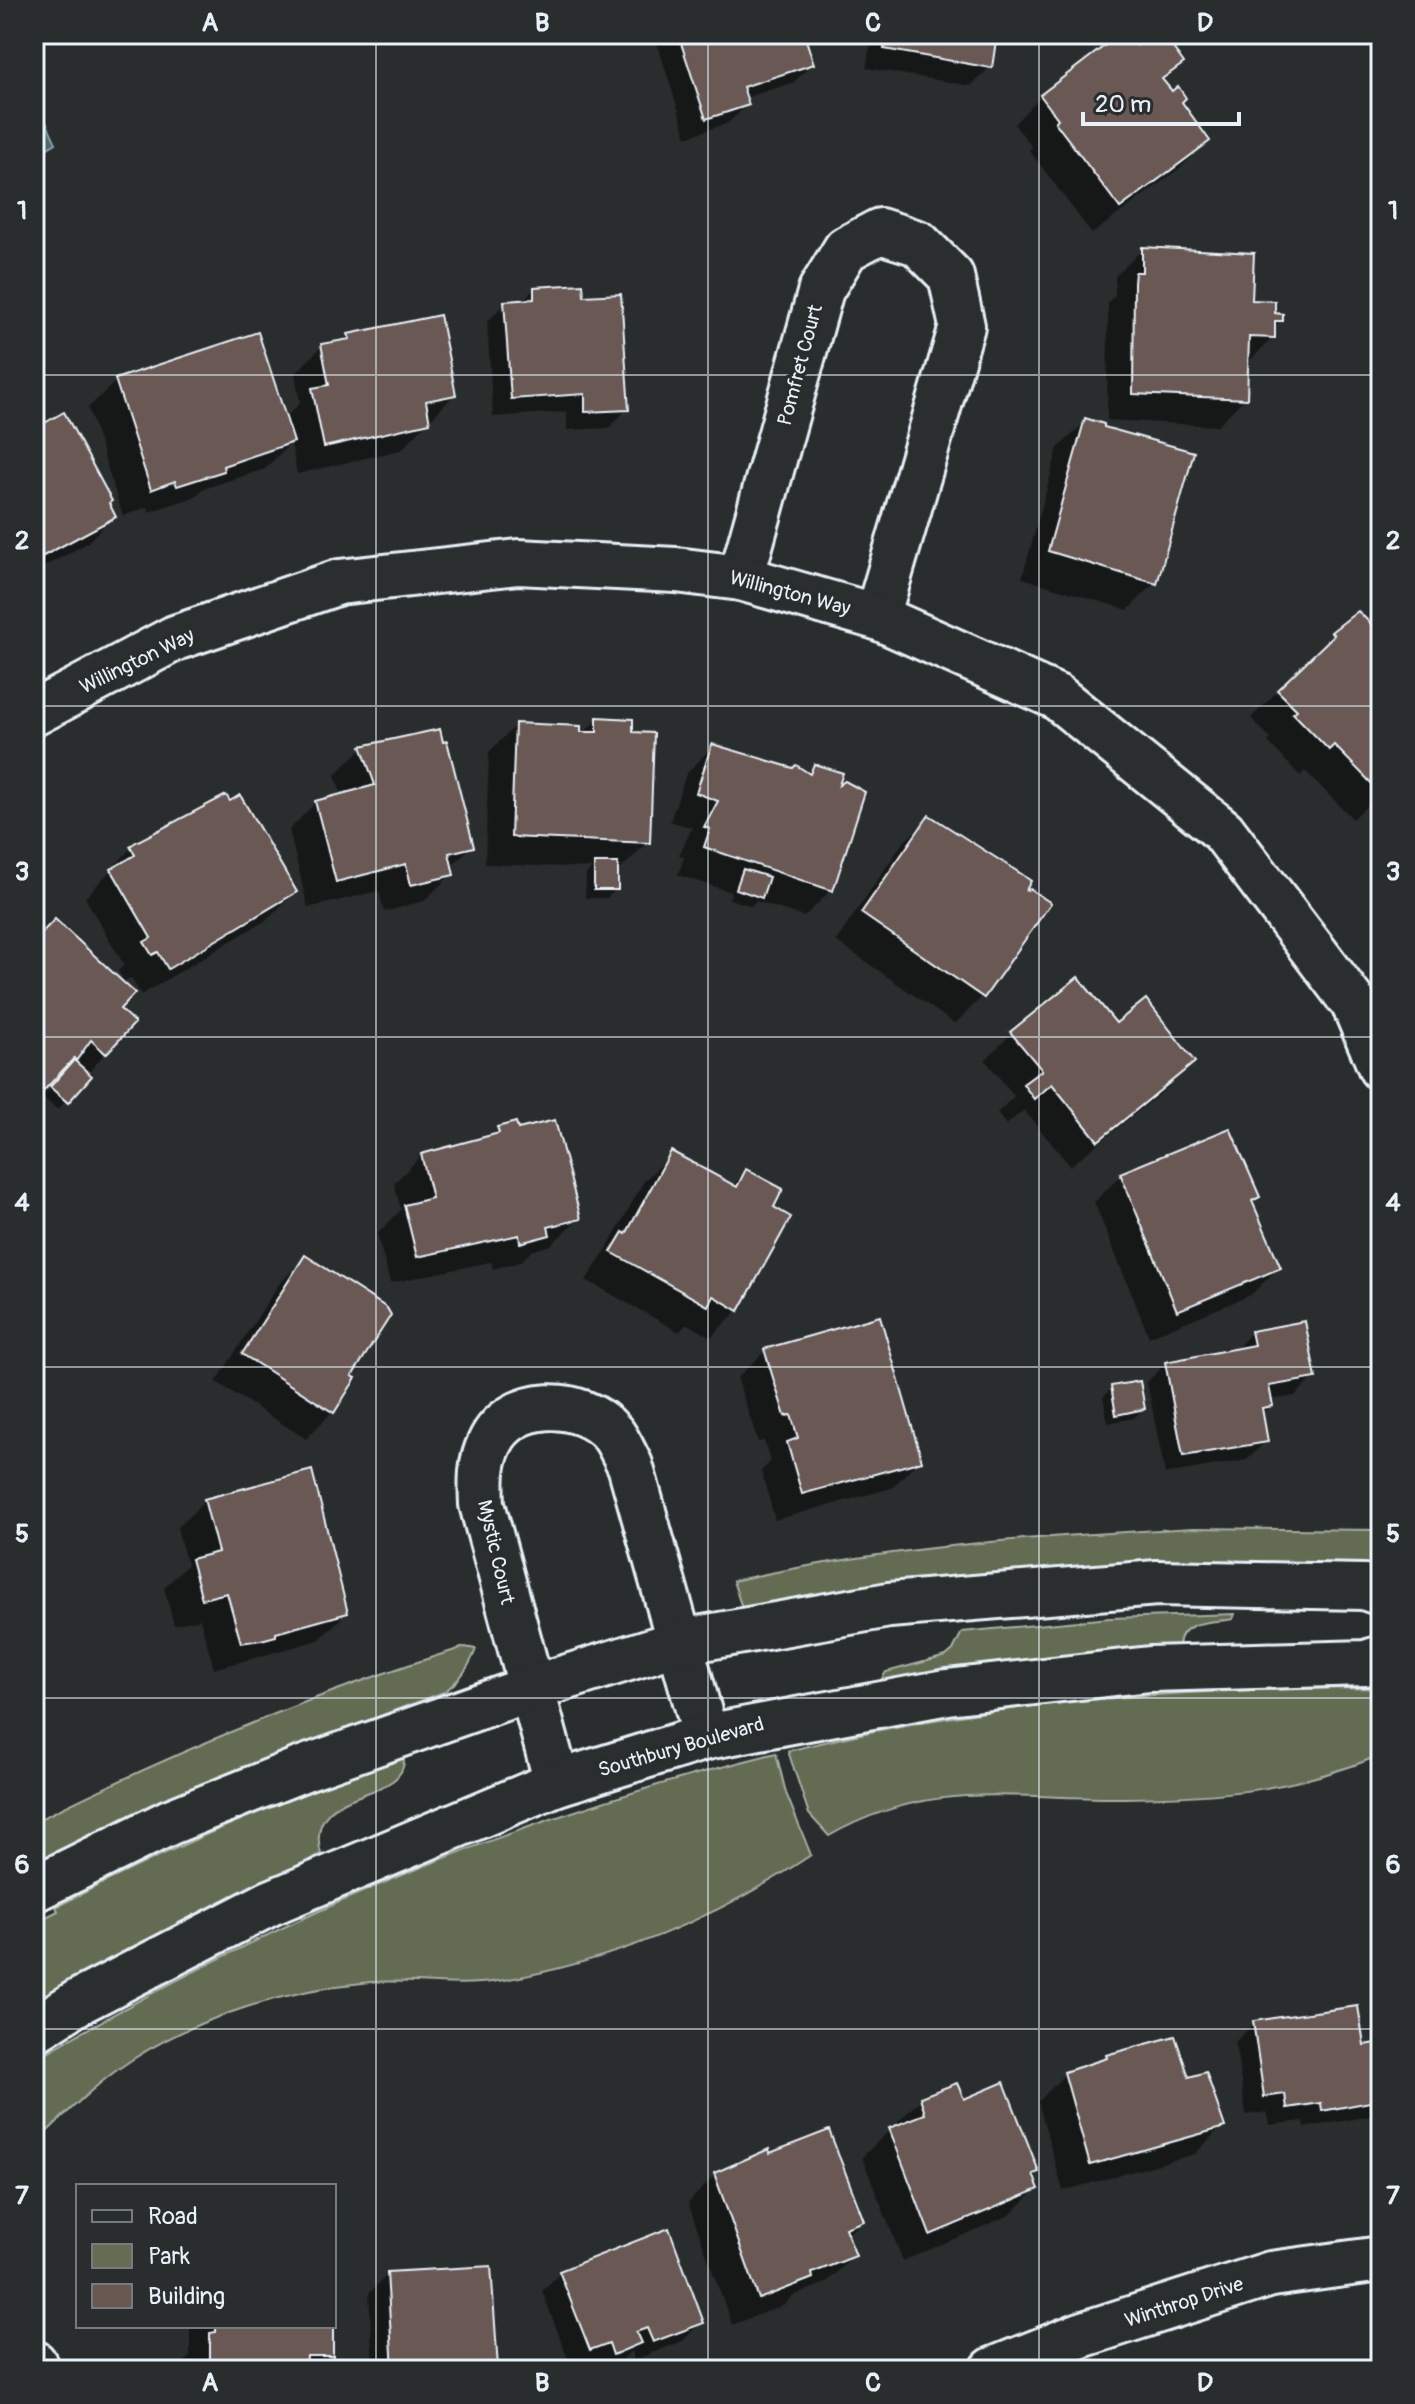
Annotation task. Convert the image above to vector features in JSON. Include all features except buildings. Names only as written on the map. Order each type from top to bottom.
[{"type":"street","name":"Pomfret Court","points":[[741,578],[821,290],[846,249],[880,231],[918,243],[951,276],[962,326],[877,617]]},
{"type":"street","name":"Willington Way","points":[[34,713],[175,638],[339,582],[518,562],[676,570],[741,578],[877,617],[1057,697],[1223,831],[1354,1004],[1381,1068]]},
{"type":"street","name":"Mystic Court","points":[[557,1783],[482,1509],[481,1472],[490,1442],[509,1422],[530,1409],[554,1406],[585,1413],[611,1432],[630,1465],[706,1737]]},
{"type":"street","points":[[34,1889],[199,1810],[302,1769],[529,1689],[680,1642],[889,1605],[1157,1583],[1364,1587],[1381,1593]]},
{"type":"street","name":"Southbury Boulevard","points":[[34,2030],[78,2002],[270,1903],[557,1783],[706,1737],[947,1692],[1150,1669],[1366,1663],[1381,1658]]},
{"type":"street","name":"Winthrop Drive","points":[[993,2370],[1081,2335],[1271,2274],[1381,2259]]},
{"type":"street","points":[[34,2363],[37,2370]]},
{"type":"green space","points":[[1194,1528],[1381,1530],[1381,1566],[743,1611],[733,1581],[905,1551]]},
{"type":"green space","points":[[1235,1614],[1233,1619],[1192,1626],[1185,1631],[1179,1645],[1037,1659],[879,1683],[886,1672],[946,1656],[953,1650],[962,1632],[1110,1618]]},
{"type":"green space","points":[[465,1647],[476,1649],[463,1673],[444,1692],[236,1770],[116,1823],[34,1865],[34,1822],[139,1772],[300,1704]]},
{"type":"green space","points":[[1381,1688],[1381,1755],[1317,1777],[1256,1790],[1193,1796],[1085,1798],[1010,1795],[939,1799],[903,1805],[829,1836],[809,1814],[788,1751],[934,1720],[1082,1701],[1232,1691]]},
{"type":"green space","points":[[776,1753],[786,1793],[811,1855],[738,1899],[621,1950],[539,1973],[482,1983],[371,1982],[309,1991],[246,2007],[185,2031],[130,2061],[92,2090],[34,2144],[34,2060],[212,1962],[393,1879],[486,1842],[677,1779]]},
{"type":"green space","points":[[404,1758],[401,1773],[390,1783],[340,1805],[326,1816],[319,1831],[321,1854],[125,1951],[34,2004],[34,1923],[58,1911],[56,1907],[227,1825]]},
{"type":"water","points":[[41,111],[56,143],[34,156],[34,113]]}]
